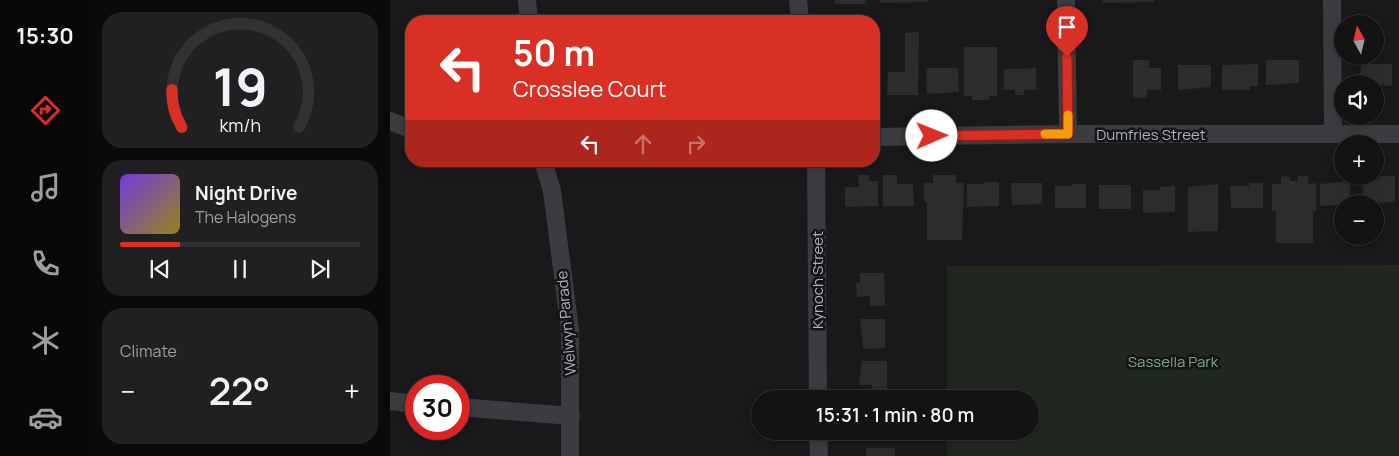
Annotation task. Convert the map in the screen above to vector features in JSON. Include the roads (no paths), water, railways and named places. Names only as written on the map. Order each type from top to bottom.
[{"type":"street","points":[[527,0],[529,15]]},
{"type":"street","points":[[798,0],[799,15]]},
{"type":"street","points":[[1066,0],[1068,134]]},
{"type":"street","points":[[1332,0],[1333,134]]},
{"type":"street","points":[[390,121],[405,127]]},
{"type":"street","name":"Dumfries Street","points":[[880,137],[1068,134],[1399,134]]},
{"type":"street","name":"Welwyn Parade","points":[[545,167],[552,191],[570,330],[570,456]]},
{"type":"street","name":"Welwyn Parade","points":[[552,191],[554,167]]},
{"type":"street","name":"Kynoch Street","points":[[816,167],[818,390]]},
{"type":"street","points":[[390,402],[405,403]]},
{"type":"street","points":[[470,408],[571,416]]},
{"type":"street","points":[[818,440],[819,456]]},
{"type":"park label","name":"Sassella Park","points":[[1173,361]]}]
